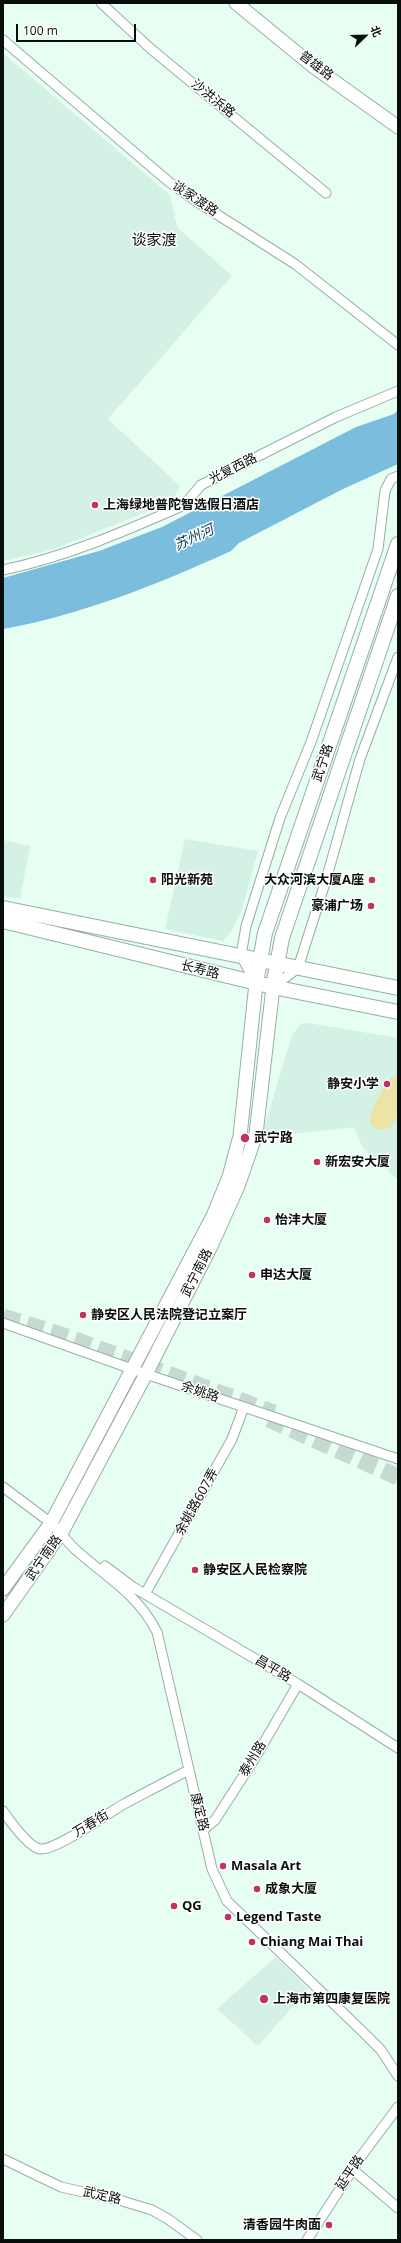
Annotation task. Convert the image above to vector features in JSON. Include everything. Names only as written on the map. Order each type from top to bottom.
[{"type":"main road","name":"普雄路","points":[[236,3],[314,67],[398,127]]},
{"type":"main road","name":"武宁路","points":[[256,983],[265,933],[398,544]]},
{"type":"main road","name":"武宁路","points":[[276,964],[282,938],[398,596]]},
{"type":"main road","name":"长寿路","points":[[3,908],[398,988]]},
{"type":"main road","name":"长寿路","points":[[3,921],[273,987],[398,1012]]},
{"type":"main road","name":"武宁南路","points":[[3,1615],[62,1532],[146,1374],[212,1244],[238,1186],[256,1134],[276,964]]},
{"type":"main road","name":"武宁南路","points":[[3,1589],[51,1523],[130,1369],[213,1216],[229,1177],[240,1136],[256,983]]},
{"type":"street","name":"沙洪浜路","points":[[101,3],[151,49],[326,193]]},
{"type":"street","name":"谈家渡路","points":[[3,40],[170,182],[196,201],[295,264],[398,345]]},
{"type":"street","name":"光复西路","points":[[3,570],[46,559],[102,540],[173,510],[185,504],[201,485],[336,417],[398,391]]},
{"type":"street","points":[[256,983],[241,956],[246,926],[280,818],[311,742],[378,549],[384,491],[391,479],[398,476]]},
{"type":"street","points":[[273,987],[298,968],[328,874],[360,759],[394,680],[398,657]]},
{"type":"street","name":"余姚路","points":[[3,1323],[130,1369],[398,1459]]},
{"type":"street","name":"余姚路607弄","points":[[145,1594],[232,1439],[244,1407]]},
{"type":"street","name":"康定路","points":[[3,1487],[79,1546],[145,1594]]},
{"type":"street","name":"康定路","points":[[62,1532],[76,1549],[125,1589],[143,1608],[151,1621],[162,1646],[188,1770],[212,1869],[226,1901],[381,2050],[398,2076]]},
{"type":"street","name":"昌平路","points":[[145,1594],[298,1684],[398,1748]]},
{"type":"street","name":"泰州路","points":[[203,1830],[215,1820],[255,1758],[298,1684]]},
{"type":"street","name":"万春街","points":[[3,1812],[18,1831],[36,1847],[45,1849],[64,1840],[124,1804],[188,1770]]},
{"type":"street","name":"延平路","points":[[306,2240],[352,2169],[398,2108]]},
{"type":"street","name":"武定路","points":[[3,2159],[61,2187],[119,2200],[152,2210],[168,2218],[197,2240]]},
{"type":"street","points":[[352,2169],[398,2208]]},
{"type":"shaded area","points":[[3,53],[170,195],[177,227],[232,276],[108,419],[180,486],[172,502],[51,550],[3,561]]},
{"type":"shaded area","points":[[185,839],[258,851],[242,910],[231,932],[223,941],[165,929]]},
{"type":"shaded area","points":[[3,840],[30,846],[20,899],[3,896]]},
{"type":"shaded area","points":[[308,1023],[398,1038],[398,1180],[363,1148],[354,1127],[284,1135],[263,1131],[292,1035],[301,1024]]},
{"type":"shaded area","points":[[398,1076],[398,1114],[391,1127],[382,1130],[374,1128],[370,1123],[370,1115],[387,1080]]},
{"type":"shaded area","name":"上海市第四康复医院","points":[[276,1957],[308,1989],[258,2046],[217,2009]]},
{"type":"water","name":"苏州河","points":[[398,410],[398,464],[341,490],[239,543],[231,551],[176,575],[91,607],[62,616],[3,629],[3,578],[99,551],[162,527],[356,427],[394,414]]},
{"type":"tunnel","points":[[3,1317],[64,1336],[274,1413]]},
{"type":"tunnel","points":[[269,1419],[398,1477]]},
{"type":"place","name":"上海绿地普陀智选假日酒店","points":[[95,505]]},
{"type":"place","name":"阳光新苑","points":[[153,880]]},
{"type":"place","name":"大众河滨大厦A座","points":[[372,880]]},
{"type":"place","name":"豪浦广场","points":[[371,906]]},
{"type":"place","name":"静安小学","points":[[387,1084]]},
{"type":"place","name":"武宁路","points":[[245,1138]]},
{"type":"place","name":"新宏安大厦","points":[[317,1162]]},
{"type":"place","name":"怡沣大厦","points":[[267,1220]]},
{"type":"place","name":"申达大厦","points":[[252,1275]]},
{"type":"place","name":"静安区人民法院登记立案厅","points":[[83,1315]]},
{"type":"place","name":"静安区人民检察院","points":[[195,1570]]},
{"type":"place","name":"Masala Art","points":[[223,1866]]},
{"type":"place","name":"成象大厦","points":[[257,1889]]},
{"type":"place","name":"QG","points":[[174,1906]]},
{"type":"place","name":"Legend Taste","points":[[228,1917]]},
{"type":"place","name":"Chiang Mai Thai","points":[[252,1942]]},
{"type":"place","name":"上海市第四康复医院","points":[[264,1999]]},
{"type":"place","name":"清香园牛肉面","points":[[329,2225]]},
{"type":"district","name":"谈家渡","points":[[154,241]]}]
